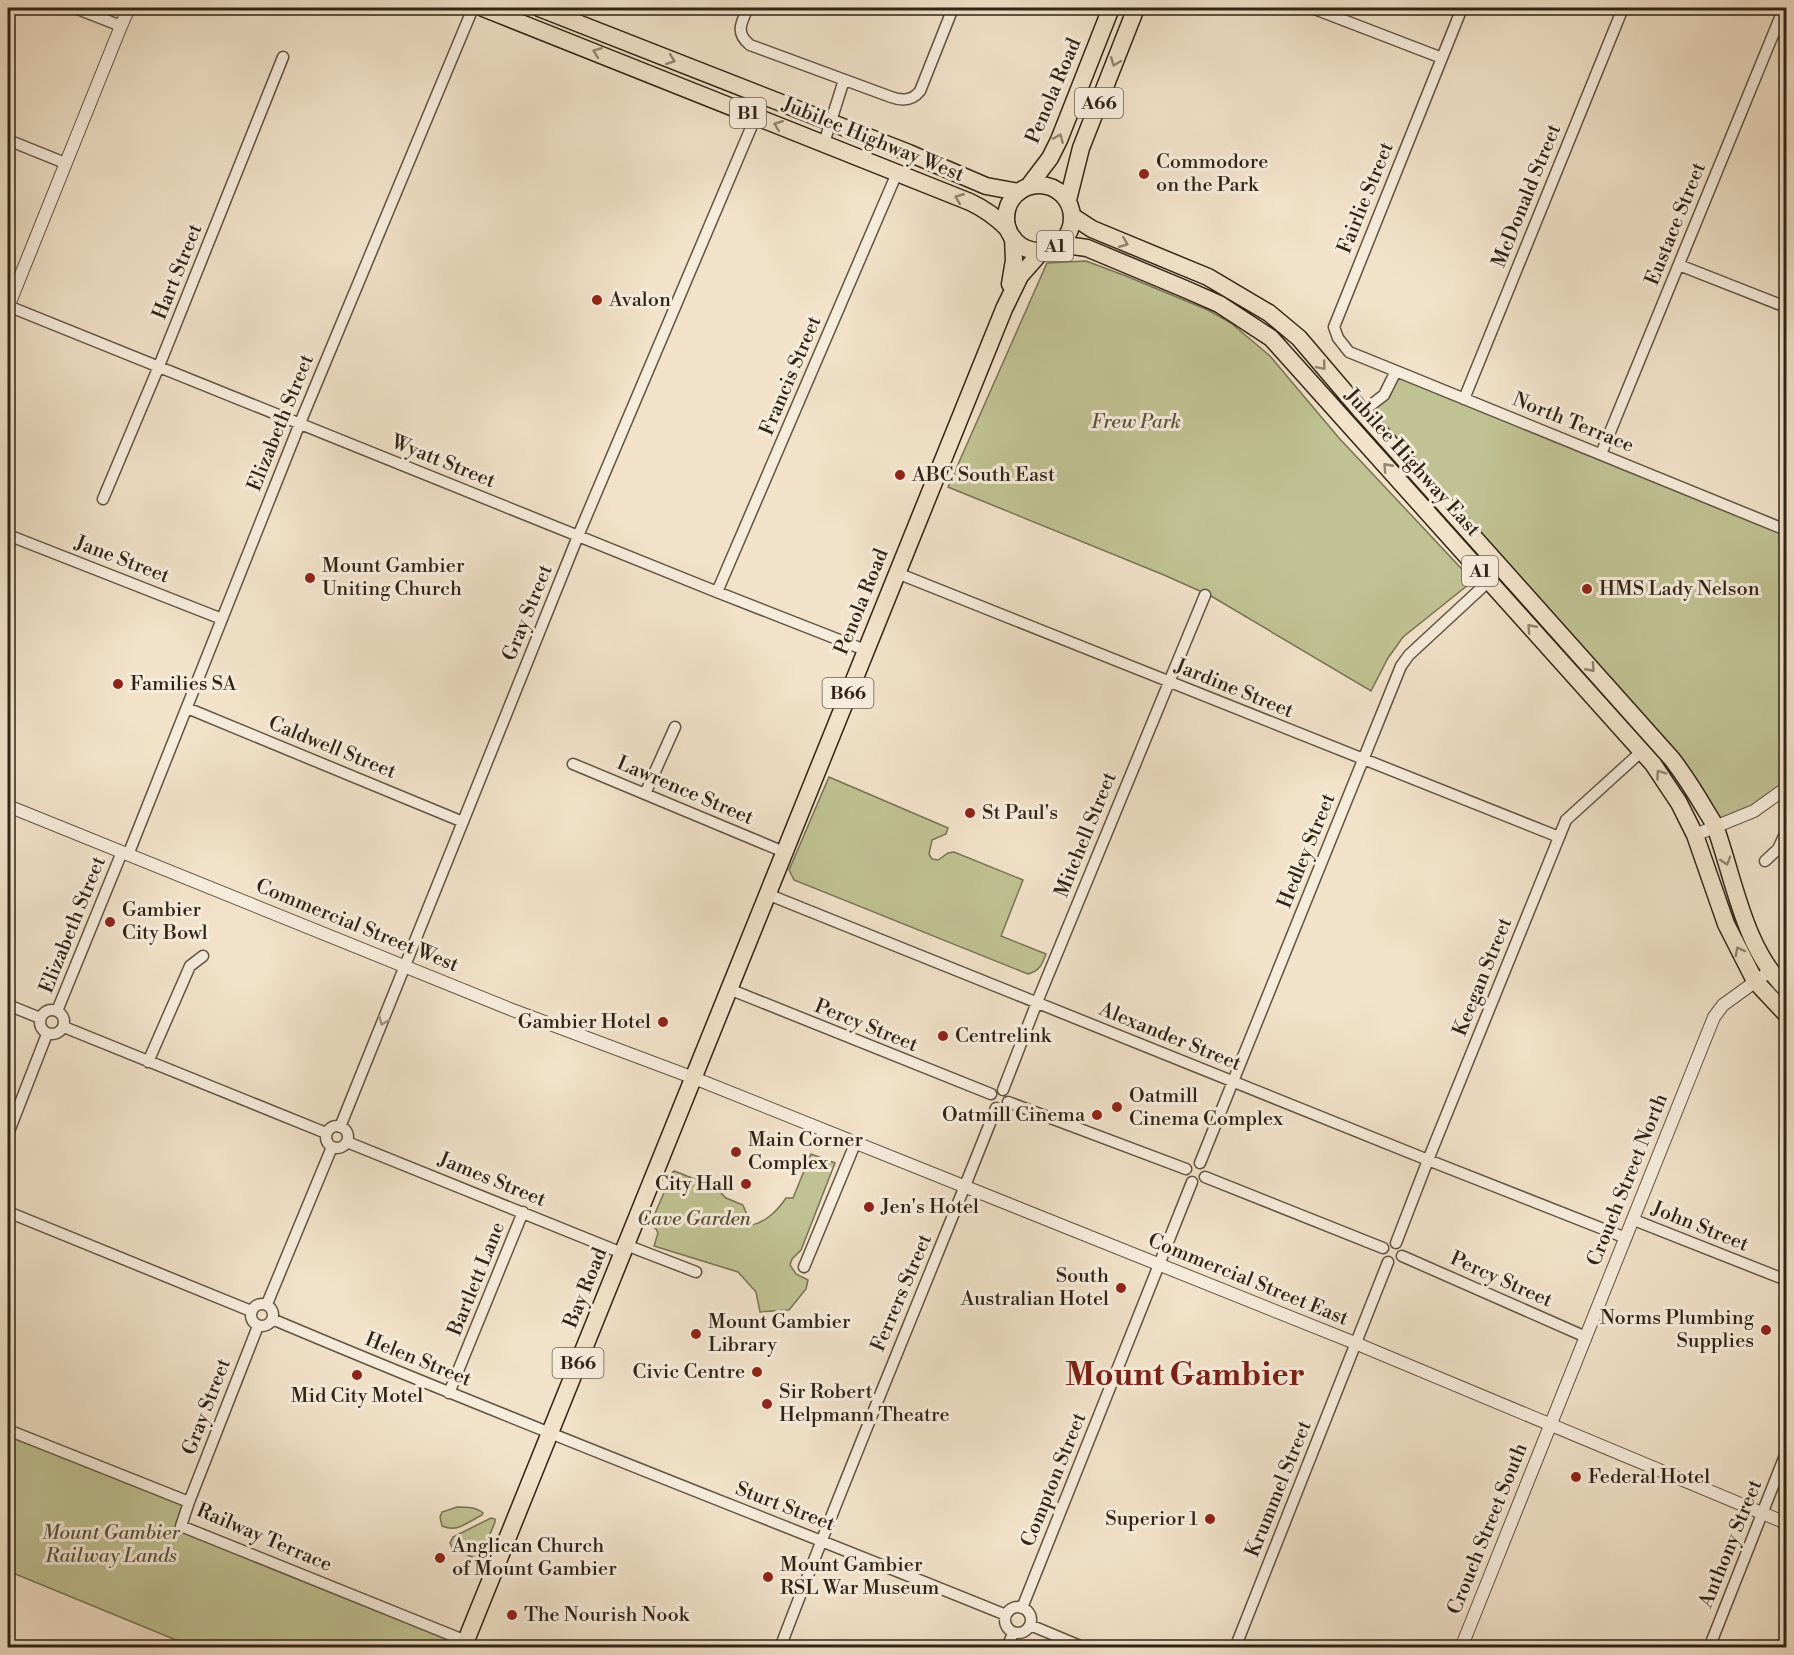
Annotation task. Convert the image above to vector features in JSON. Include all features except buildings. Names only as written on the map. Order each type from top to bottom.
[{"type":"main road","name":"Jubilee Highway West","points":[[483,8],[982,208],[995,216],[1010,233]]},
{"type":"main road","name":"Jubilee Highway West","points":[[539,8],[909,153],[986,186],[1023,190]]},
{"type":"main road","name":"Penola Road","points":[[1023,190],[1050,158],[1059,140],[1111,8]]},
{"type":"main road","name":"A66","points":[[1070,208],[1078,155],[1136,8]]},
{"type":"main road","name":"A1","points":[[1010,233],[1020,245],[1029,249],[1042,250],[1051,249],[1059,244],[1071,229],[1070,208],[1062,193],[1045,185],[1023,190]]},
{"type":"main road","points":[[1010,233],[1006,218],[1008,207],[1013,198],[1023,190]]},
{"type":"main road","name":"Jubilee Highway East","points":[[1070,208],[1092,229],[1208,277],[1269,313],[1299,338],[1362,412],[1672,759],[1687,779],[1715,826],[1750,933],[1770,972],[1786,988]]},
{"type":"main road","name":"Penola Road","points":[[1004,309],[1014,260],[1010,233]]},
{"type":"main road","name":"Jubilee Highway East","points":[[1059,244],[1087,249],[1220,304],[1271,338],[1653,764],[1679,803],[1695,835],[1726,924],[1755,981],[1786,1014]]},
{"type":"main road","name":"Penola Road","points":[[694,1078],[1004,309],[1020,276],[1042,250]]},
{"type":"main road","points":[[1284,352],[1299,338]]},
{"type":"main road","points":[[1411,493],[1425,482]]},
{"type":"main road","name":"Bay Road","points":[[466,1645],[694,1078]]},
{"type":"street","points":[[75,8],[121,26]]},
{"type":"street","points":[[8,302],[129,8]]},
{"type":"street","name":"Elizabeth Street","points":[[57,1011],[187,708],[300,423],[473,8]]},
{"type":"street","points":[[747,8],[740,31],[743,40],[750,45],[898,99],[916,96],[922,87],[953,8]]},
{"type":"street","points":[[1312,8],[1442,58]]},
{"type":"street","name":"Fairlie Street","points":[[1396,371],[1349,352],[1338,338],[1334,327],[1462,8]]},
{"type":"street","name":"McDonald Street","points":[[1464,399],[1623,8]]},
{"type":"street","name":"Eustace Street","points":[[1601,454],[1784,8]]},
{"type":"street","name":"Hart Street","points":[[103,499],[283,57]]},
{"type":"street","points":[[824,143],[844,80]]},
{"type":"street","name":"Gray Street","points":[[340,1126],[578,536],[756,116]]},
{"type":"street","points":[[8,140],[65,163]]},
{"type":"street","name":"Francis Street","points":[[717,592],[897,173]]},
{"type":"street","points":[[1679,265],[1786,307]]},
{"type":"street","name":"Wyatt Street","points":[[8,302],[159,366],[865,650]]},
{"type":"street","points":[[1362,412],[1384,395],[1396,371]]},
{"type":"street","name":"North Terrace","points":[[1396,371],[1786,530]]},
{"type":"street","name":"Jane Street","points":[[8,535],[222,620]]},
{"type":"street","name":"Jardine Street","points":[[897,573],[1559,837]]},
{"type":"street","name":"Hedley Street","points":[[1200,1163],[1401,666],[1409,655],[1490,581]]},
{"type":"street","name":"Mitchell Street","points":[[1003,1090],[1205,595]]},
{"type":"street","name":"Caldwell Street","points":[[187,708],[463,822]]},
{"type":"street","points":[[645,794],[675,727]]},
{"type":"street","name":"Keegan Street","points":[[1396,1243],[1566,820],[1642,751]]},
{"type":"street","name":"Lawrence Street","points":[[573,764],[784,852]]},
{"type":"street","points":[[1695,835],[1754,811],[1784,794]]},
{"type":"street","name":"Commercial Street West","points":[[8,806],[510,1009],[694,1078]]},
{"type":"street","points":[[1765,861],[1778,849],[1786,832]]},
{"type":"street","name":"Alexander Street","points":[[767,894],[1626,1238]]},
{"type":"street","points":[[148,1062],[190,966],[203,956]]},
{"type":"street","name":"Crouch Street North","points":[[1551,1424],[1714,1017],[1723,1005],[1770,972]]},
{"type":"street","name":"Percy Street","points":[[729,989],[991,1094]]},
{"type":"street","points":[[8,1005],[40,1018]]},
{"type":"street","points":[[57,1011],[63,1016],[64,1027],[55,1035],[47,1034],[41,1029],[40,1018],[45,1012],[57,1011]]},
{"type":"street","points":[[64,1027],[326,1133]]},
{"type":"street","points":[[8,1134],[47,1034]]},
{"type":"street","name":"Commercial Street East","points":[[694,1078],[1355,1343],[1786,1522]]},
{"type":"street","points":[[995,1090],[1003,1090],[1007,1094],[1008,1102],[1005,1107],[996,1108],[991,1104],[991,1094],[995,1090]]},
{"type":"street","points":[[1008,1102],[1186,1169]]},
{"type":"street","points":[[964,1188],[996,1108]]},
{"type":"street","points":[[340,1126],[346,1131],[347,1142],[342,1147],[332,1147],[326,1140],[326,1133],[331,1128],[340,1126]]},
{"type":"street","name":"James Street","points":[[347,1142],[524,1212],[624,1249],[696,1272]]},
{"type":"street","points":[[804,1267],[855,1144]]},
{"type":"street","points":[[267,1305],[332,1147]]},
{"type":"street","points":[[1190,1163],[1200,1163],[1205,1167],[1206,1177],[1198,1183],[1192,1182],[1186,1175],[1186,1169],[1190,1163]]},
{"type":"street","points":[[1206,1177],[1383,1248]]},
{"type":"street","points":[[1160,1266],[1192,1182]]},
{"type":"street","name":"Ferrers Street","points":[[780,1647],[964,1188]]},
{"type":"street","points":[[8,1212],[251,1311]]},
{"type":"street","name":"Bartlett Lane","points":[[450,1393],[524,1212]]},
{"type":"street","name":"John Street","points":[[1634,1220],[1786,1281]]},
{"type":"street","points":[[1388,1243],[1396,1243],[1402,1249],[1402,1256],[1398,1261],[1388,1262],[1383,1257],[1383,1248],[1388,1243]]},
{"type":"street","name":"Percy Street","points":[[1402,1256],[1586,1337]]},
{"type":"street","points":[[1355,1343],[1388,1262]]},
{"type":"street","name":"Compton Street","points":[[1022,1608],[1160,1266]]},
{"type":"street","points":[[256,1305],[267,1305],[273,1312],[272,1319],[268,1324],[258,1326],[252,1321],[251,1311],[256,1305]]},
{"type":"street","name":"Helen Street","points":[[272,1319],[549,1434]]},
{"type":"street","name":"Gray Street","points":[[189,1502],[258,1326]]},
{"type":"street","name":"Krummel Street","points":[[1235,1647],[1355,1343]]},
{"type":"street","name":"Crouch Street South","points":[[1461,1647],[1551,1424]]},
{"type":"street","name":"Railway Terrace","points":[[8,1430],[189,1502],[181,1526],[466,1645]]},
{"type":"street","name":"Sturt Street","points":[[549,1434],[1006,1615]]},
{"type":"street","name":"Anthony Street","points":[[1709,1647],[1786,1453]]},
{"type":"street","points":[[1022,1608],[1029,1613],[1030,1625],[1021,1633],[1010,1631],[1005,1624],[1006,1615],[1011,1610],[1022,1608]]},
{"type":"street","points":[[1030,1625],[1084,1647]]},
{"type":"street","points":[[1007,1647],[1013,1632]]},
{"type":"green space","name":"Frew Park","points":[[1086,261],[1208,310],[1231,323],[1270,356],[1339,438],[1473,581],[1403,637],[1388,658],[1371,691],[1211,596],[948,487],[1047,263]]},
{"type":"green space","points":[[1397,377],[1598,457],[1786,536],[1786,781],[1779,788],[1756,805],[1720,821],[1370,412],[1390,396]]},
{"type":"green space","points":[[829,777],[948,828],[946,834],[932,840],[929,854],[932,859],[938,860],[954,852],[1023,880],[1001,936],[1046,954],[1038,969],[1028,974],[794,880],[789,870]]},
{"type":"green space","name":"Cave Garden","points":[[811,1154],[835,1163],[801,1250],[792,1259],[790,1265],[796,1274],[808,1280],[806,1289],[789,1310],[760,1312],[756,1292],[738,1272],[654,1246],[658,1233],[650,1225],[666,1188],[670,1190],[673,1187],[668,1178],[674,1171],[715,1187],[726,1198],[743,1205],[751,1225],[771,1215],[786,1198],[793,1198]]},
{"type":"green space","name":"Mount Gambier Railway Lands","points":[[8,1436],[185,1504],[176,1529],[461,1643],[460,1647],[193,1647],[8,1571]]},
{"type":"green space","points":[[457,1507],[474,1508],[483,1513],[458,1527],[442,1526],[440,1517],[442,1512]]},
{"type":"green space","points":[[491,1518],[495,1519],[495,1522],[479,1560],[453,1549],[450,1543],[453,1537]]},
{"type":"place","name":"Commodore on the Park","points":[[1144,174]]},
{"type":"place","name":"Avalon","points":[[597,300]]},
{"type":"place","name":"ABC South East","points":[[900,475]]},
{"type":"place","name":"Mount Gambier Uniting Church","points":[[310,578]]},
{"type":"place","name":"HMS Lady Nelson","points":[[1587,589]]},
{"type":"place","name":"Families SA","points":[[118,684]]},
{"type":"place","name":"St Paul's","points":[[970,813]]},
{"type":"place","name":"Gambier City Bowl","points":[[110,922]]},
{"type":"place","name":"Gambier Hotel","points":[[663,1022]]},
{"type":"place","name":"Centrelink","points":[[943,1036]]},
{"type":"place","name":"Oatmill Cinema Complex","points":[[1117,1107]]},
{"type":"place","name":"Oatmill Cinema","points":[[1097,1115]]},
{"type":"place","name":"Main Corner Complex","points":[[736,1152]]},
{"type":"place","name":"City Hall","points":[[746,1184]]},
{"type":"place","name":"Jen's Hotel","points":[[869,1207]]},
{"type":"place","name":"South Australian Hotel","points":[[1121,1288]]},
{"type":"place","name":"Norms Plumbing Supplies","points":[[1766,1330]]},
{"type":"place","name":"Mount Gambier Library","points":[[696,1334]]},
{"type":"place","name":"Civic Centre","points":[[757,1372]]},
{"type":"place","name":"Mid City Motel","points":[[357,1375]]},
{"type":"place","name":"Sir Robert Helpmann Theatre","points":[[767,1404]]},
{"type":"place","name":"Federal Hotel","points":[[1576,1477]]},
{"type":"place","name":"Superior 1","points":[[1210,1519]]},
{"type":"place","name":"Anglican Church of Mount Gambier","points":[[440,1558]]},
{"type":"place","name":"Mount Gambier RSL War Museum","points":[[768,1577]]},
{"type":"place","name":"The Nourish Nook","points":[[512,1615]]},
{"type":"district","name":"Mount Gambier","points":[[1185,1375]]}]
